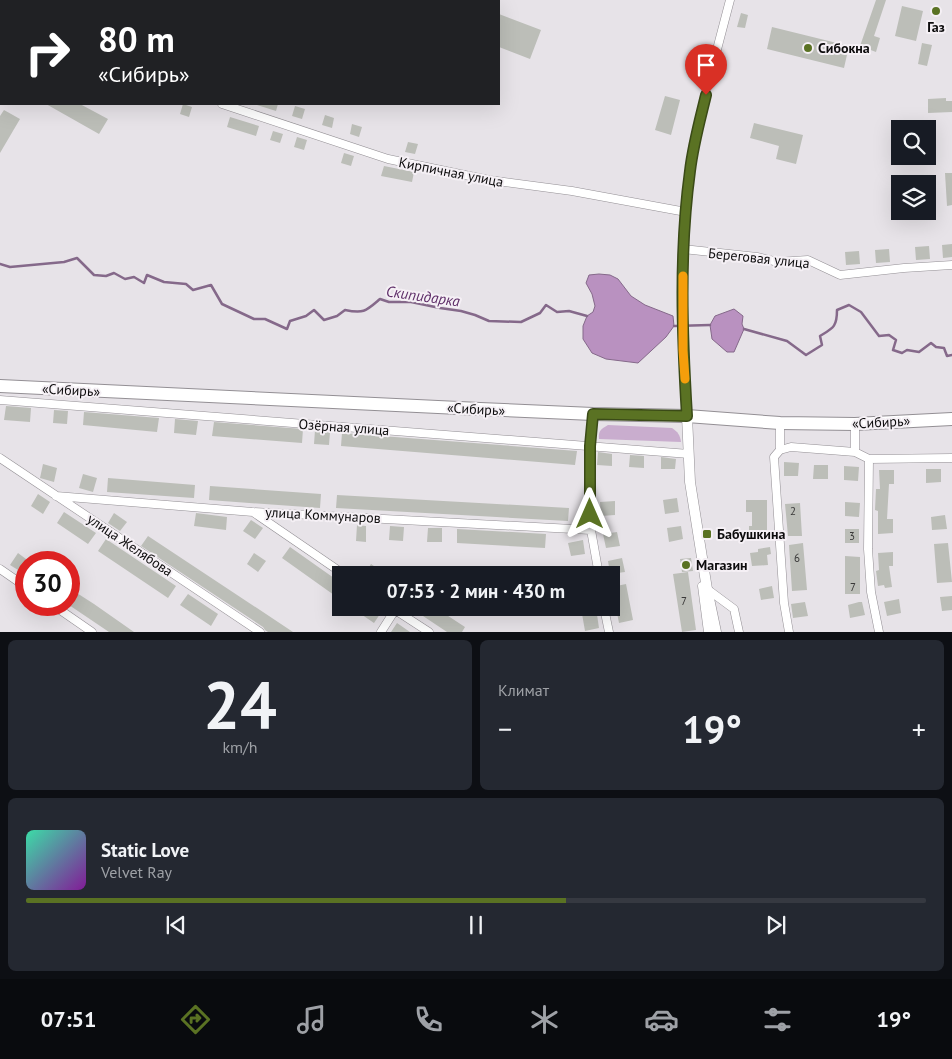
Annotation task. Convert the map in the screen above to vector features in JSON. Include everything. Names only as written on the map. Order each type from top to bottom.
[{"type":"main road","name":"«Сибирь»","points":[[0,386],[593,414],[687,416],[780,423],[855,424],[952,419]]},
{"type":"street","points":[[716,632],[707,589],[690,482],[683,350],[683,250],[690,169],[730,0]]},
{"type":"street","name":"Кирпичная улица","points":[[225,105],[388,159],[489,180],[572,191],[686,212]]},
{"type":"street","name":"Береговая улица","points":[[683,250],[757,257],[778,262],[808,260],[840,275],[952,265]]},
{"type":"street","name":"Озёрная улица","points":[[0,400],[689,454]]},
{"type":"street","points":[[593,414],[590,446],[590,530],[596,566]]},
{"type":"street","points":[[780,423],[780,450]]},
{"type":"street","points":[[855,424],[855,452]]},
{"type":"street","points":[[789,632],[784,603],[774,456],[780,450],[790,447],[855,452],[869,458],[952,458]]},
{"type":"street","name":"улица Желябова","points":[[0,458],[260,632]]},
{"type":"street","points":[[869,458],[868,549],[871,592],[879,632]]},
{"type":"street","name":"улица Коммунаров","points":[[56,496],[254,512],[590,530]]},
{"type":"street","points":[[254,512],[332,566]]},
{"type":"street","points":[[701,554],[702,589],[708,632]]},
{"type":"street","points":[[0,569],[15,579]]},
{"type":"street","points":[[707,589],[734,609],[739,632]]},
{"type":"street","points":[[69,616],[92,632]]},
{"type":"street","points":[[381,632],[389,616]]},
{"type":"street","points":[[404,616],[429,632]]},
{"type":"street","points":[[606,616],[609,632]]},
{"type":"shaded area","points":[[589,275],[610,275],[618,279],[631,296],[645,305],[673,316],[674,326],[666,337],[638,363],[606,359],[592,353],[583,339],[583,326],[587,316],[593,312],[595,306],[592,294],[586,283]]},
{"type":"shaded area","points":[[734,309],[743,316],[742,324],[744,329],[734,352],[727,352],[712,339],[710,325],[715,316]]},
{"type":"shaded area","points":[[608,425],[672,428],[680,437],[681,442],[599,439],[600,430]]},
{"type":"building","points":[[876,0],[886,0],[874,36],[880,38],[876,52],[860,46]]},
{"type":"building","points":[[902,6],[923,11],[916,41],[895,36]]},
{"type":"building","points":[[741,13],[748,15],[745,28],[737,27]]},
{"type":"building","points":[[500,14],[541,30],[530,59],[500,47]]},
{"type":"building","name":"Сибокна","points":[[772,27],[849,46],[844,68],[767,49]]},
{"type":"building","points":[[922,43],[932,45],[927,66],[918,64]]},
{"type":"building","points":[[665,96],[680,100],[671,135],[655,130]]},
{"type":"building","points":[[946,98],[946,101],[952,101],[952,112],[928,113],[928,99]]},
{"type":"building","points":[[48,105],[82,105],[108,119],[99,134]]},
{"type":"building","points":[[183,105],[192,107],[189,117],[180,114]]},
{"type":"building","points":[[257,105],[278,105],[276,111]]},
{"type":"building","points":[[295,106],[305,109],[302,119],[292,116]]},
{"type":"building","points":[[4,110],[20,119],[0,153],[0,116]]},
{"type":"building","points":[[325,115],[334,118],[332,128],[322,125]]},
{"type":"building","points":[[230,117],[259,126],[256,136],[227,127]]},
{"type":"building","points":[[754,123],[803,135],[796,164],[776,159],[779,146],[750,138]]},
{"type":"building","points":[[352,124],[362,127],[359,137],[350,134]]},
{"type":"building","points":[[273,131],[283,134],[280,143],[270,140]]},
{"type":"building","points":[[297,137],[307,140],[304,150],[294,147]]},
{"type":"building","points":[[408,142],[418,144],[415,154],[405,152]]},
{"type":"building","points":[[344,153],[354,156],[351,166],[341,163]]},
{"type":"building","points":[[384,166],[414,172],[412,182],[381,176]]},
{"type":"building","points":[[945,173],[952,173],[952,205],[947,206]]},
{"type":"building","points":[[952,244],[952,257],[943,258],[942,245]]},
{"type":"building","points":[[929,246],[930,259],[916,260],[915,247]]},
{"type":"building","points":[[889,249],[890,262],[876,263],[875,250]]},
{"type":"building","points":[[859,251],[860,264],[846,265],[845,252]]},
{"type":"building","points":[[6,406],[31,408],[30,422],[4,420]]},
{"type":"building","points":[[54,410],[68,411],[67,424],[53,423]]},
{"type":"building","points":[[84,412],[159,418],[157,432],[83,425]]},
{"type":"building","points":[[175,419],[198,421],[196,435],[174,433]]},
{"type":"building","points":[[214,422],[303,429],[302,443],[212,436]]},
{"type":"building","points":[[315,430],[330,432],[329,445],[314,444]]},
{"type":"building","points":[[342,433],[577,451],[575,465],[341,446]]},
{"type":"building","points":[[598,452],[612,454],[612,466],[597,465]]},
{"type":"building","points":[[630,455],[644,456],[644,468],[629,467]]},
{"type":"building","points":[[661,457],[676,459],[675,469],[661,469]]},
{"type":"building","points":[[784,462],[799,463],[798,476],[784,476]]},
{"type":"building","points":[[43,464],[57,468],[54,482],[40,478]]},
{"type":"building","points":[[814,465],[828,465],[828,479],[813,479]]},
{"type":"building","points":[[844,466],[859,467],[858,481],[844,480]]},
{"type":"building","points":[[926,469],[941,469],[941,482],[926,483]]},
{"type":"building","points":[[879,470],[894,470],[894,484],[889,484],[887,519],[893,519],[893,533],[878,534],[878,511],[875,510],[876,489],[880,489]]},
{"type":"building","points":[[83,474],[97,478],[93,492],[79,488]]},
{"type":"building","points":[[108,478],[195,485],[194,498],[107,492]]},
{"type":"building","points":[[210,486],[321,494],[320,508],[209,500]]},
{"type":"building","points":[[38,494],[50,502],[43,514],[31,506]]},
{"type":"building","points":[[337,495],[569,508],[568,521],[336,508]]},
{"type":"building","points":[[677,498],[679,512],[665,514],[663,500]]},
{"type":"building","points":[[746,500],[767,500],[767,536],[749,537],[749,526],[752,526],[752,512],[746,512]]},
{"type":"building","points":[[615,501],[615,515],[601,516],[600,502]]},
{"type":"building","points":[[845,502],[860,503],[859,517],[845,516]]},
{"type":"building","points":[[800,503],[802,536],[788,536],[785,504]]},
{"type":"building","points":[[64,512],[96,533],[88,544],[57,523]]},
{"type":"building","points":[[114,513],[127,522],[120,531],[108,523]]},
{"type":"building","points":[[196,513],[227,517],[226,530],[194,526]]},
{"type":"building","points":[[945,515],[947,529],[932,530],[931,517]]},
{"type":"building","points":[[251,520],[263,528],[255,539],[243,531]]},
{"type":"building","points":[[357,525],[366,526],[366,542],[356,541]]},
{"type":"building","points":[[390,526],[404,527],[403,541],[389,540]]},
{"type":"building","points":[[681,526],[683,539],[669,542],[667,528]]},
{"type":"building","points":[[428,528],[442,528],[442,542],[427,542]]},
{"type":"building","points":[[457,529],[546,534],[545,548],[457,543]]},
{"type":"building","points":[[845,529],[859,529],[859,543],[845,543]]},
{"type":"building","points":[[617,532],[620,546],[606,548],[603,534]]},
{"type":"building","points":[[148,536],[293,632],[268,632],[141,546]]},
{"type":"building","points":[[106,539],[176,586],[168,598],[98,551]]},
{"type":"building","points":[[583,540],[585,554],[571,556],[568,543]]},
{"type":"building","points":[[803,543],[807,590],[792,591],[789,545]]},
{"type":"building","points":[[948,543],[952,582],[937,583],[934,544]]},
{"type":"building","points":[[290,547],[332,577],[332,594],[282,558]]},
{"type":"building","points":[[770,547],[771,554],[767,555],[768,565],[752,566],[750,553],[758,552],[758,549]]},
{"type":"building","points":[[893,552],[893,566],[889,566],[892,587],[878,586],[876,571],[879,570],[878,553]]},
{"type":"building","points":[[254,553],[266,561],[258,572],[247,564]]},
{"type":"building","points":[[845,556],[860,557],[860,594],[845,594]]},
{"type":"building","points":[[15,558],[15,568],[10,565]]},
{"type":"building","points":[[622,558],[625,572],[620,573],[620,566],[609,566],[608,561]]},
{"type":"building","name":"Магазин","points":[[691,558],[693,571],[682,572],[680,559]]},
{"type":"building","points":[[688,572],[696,630],[682,632],[673,574]]},
{"type":"building","points":[[626,584],[633,620],[619,623],[618,616],[620,616],[620,585]]},
{"type":"building","points":[[772,586],[774,598],[761,600],[759,589]]},
{"type":"building","points":[[188,594],[218,614],[211,626],[180,605]]},
{"type":"building","points":[[80,595],[134,632],[109,632],[80,612]]},
{"type":"building","points":[[952,596],[952,610],[942,611],[940,597]]},
{"type":"building","points":[[899,599],[901,613],[887,616],[884,602]]},
{"type":"building","points":[[805,602],[808,616],[793,618],[791,604]]},
{"type":"building","points":[[862,602],[865,615],[850,618],[848,605]]},
{"type":"building","points":[[364,616],[379,616],[374,623]]},
{"type":"building","points":[[423,616],[448,616],[465,627],[462,632],[447,632]]},
{"type":"building","points":[[582,616],[597,616],[599,628],[585,631]]},
{"type":"building","points":[[397,623],[410,632],[391,632]]},
{"type":"waterway","name":"Скипидарка","points":[[0,264],[10,267],[64,262],[77,258],[94,275],[106,276],[114,273],[125,279],[134,277],[144,283],[147,275],[164,282],[186,284],[193,290],[211,285],[222,304],[254,319],[265,319],[287,329],[290,321],[306,316],[314,310],[324,320],[337,316],[345,310],[357,312],[364,310],[380,299],[389,302],[411,302],[461,311],[489,321],[521,322],[540,313],[546,305],[557,312],[569,311],[587,316]]},
{"type":"waterway","name":"Скипидарка","points":[[744,329],[787,341],[806,355],[822,345],[820,336],[835,324],[837,310],[849,305],[861,312],[879,336],[889,335],[896,340],[893,350],[902,353],[907,350],[919,352],[931,343],[936,347],[944,348],[947,356],[952,355]]},
{"type":"waterway","name":"Скипидарка","points":[[674,326],[710,325]]},
{"type":"slow traffic","points":[[683,276],[685,379]]},
{"type":"place","name":"Газ","points":[[936,11]]},
{"type":"place","name":"Сибокна","points":[[808,48]]},
{"type":"place","name":"Бабушкина","points":[[707,534]]},
{"type":"place","name":"Магазин","points":[[686,565]]},
{"type":"route","points":[[590,514],[590,446],[593,414],[687,416],[683,350],[683,250],[690,169],[706,95]]}]
